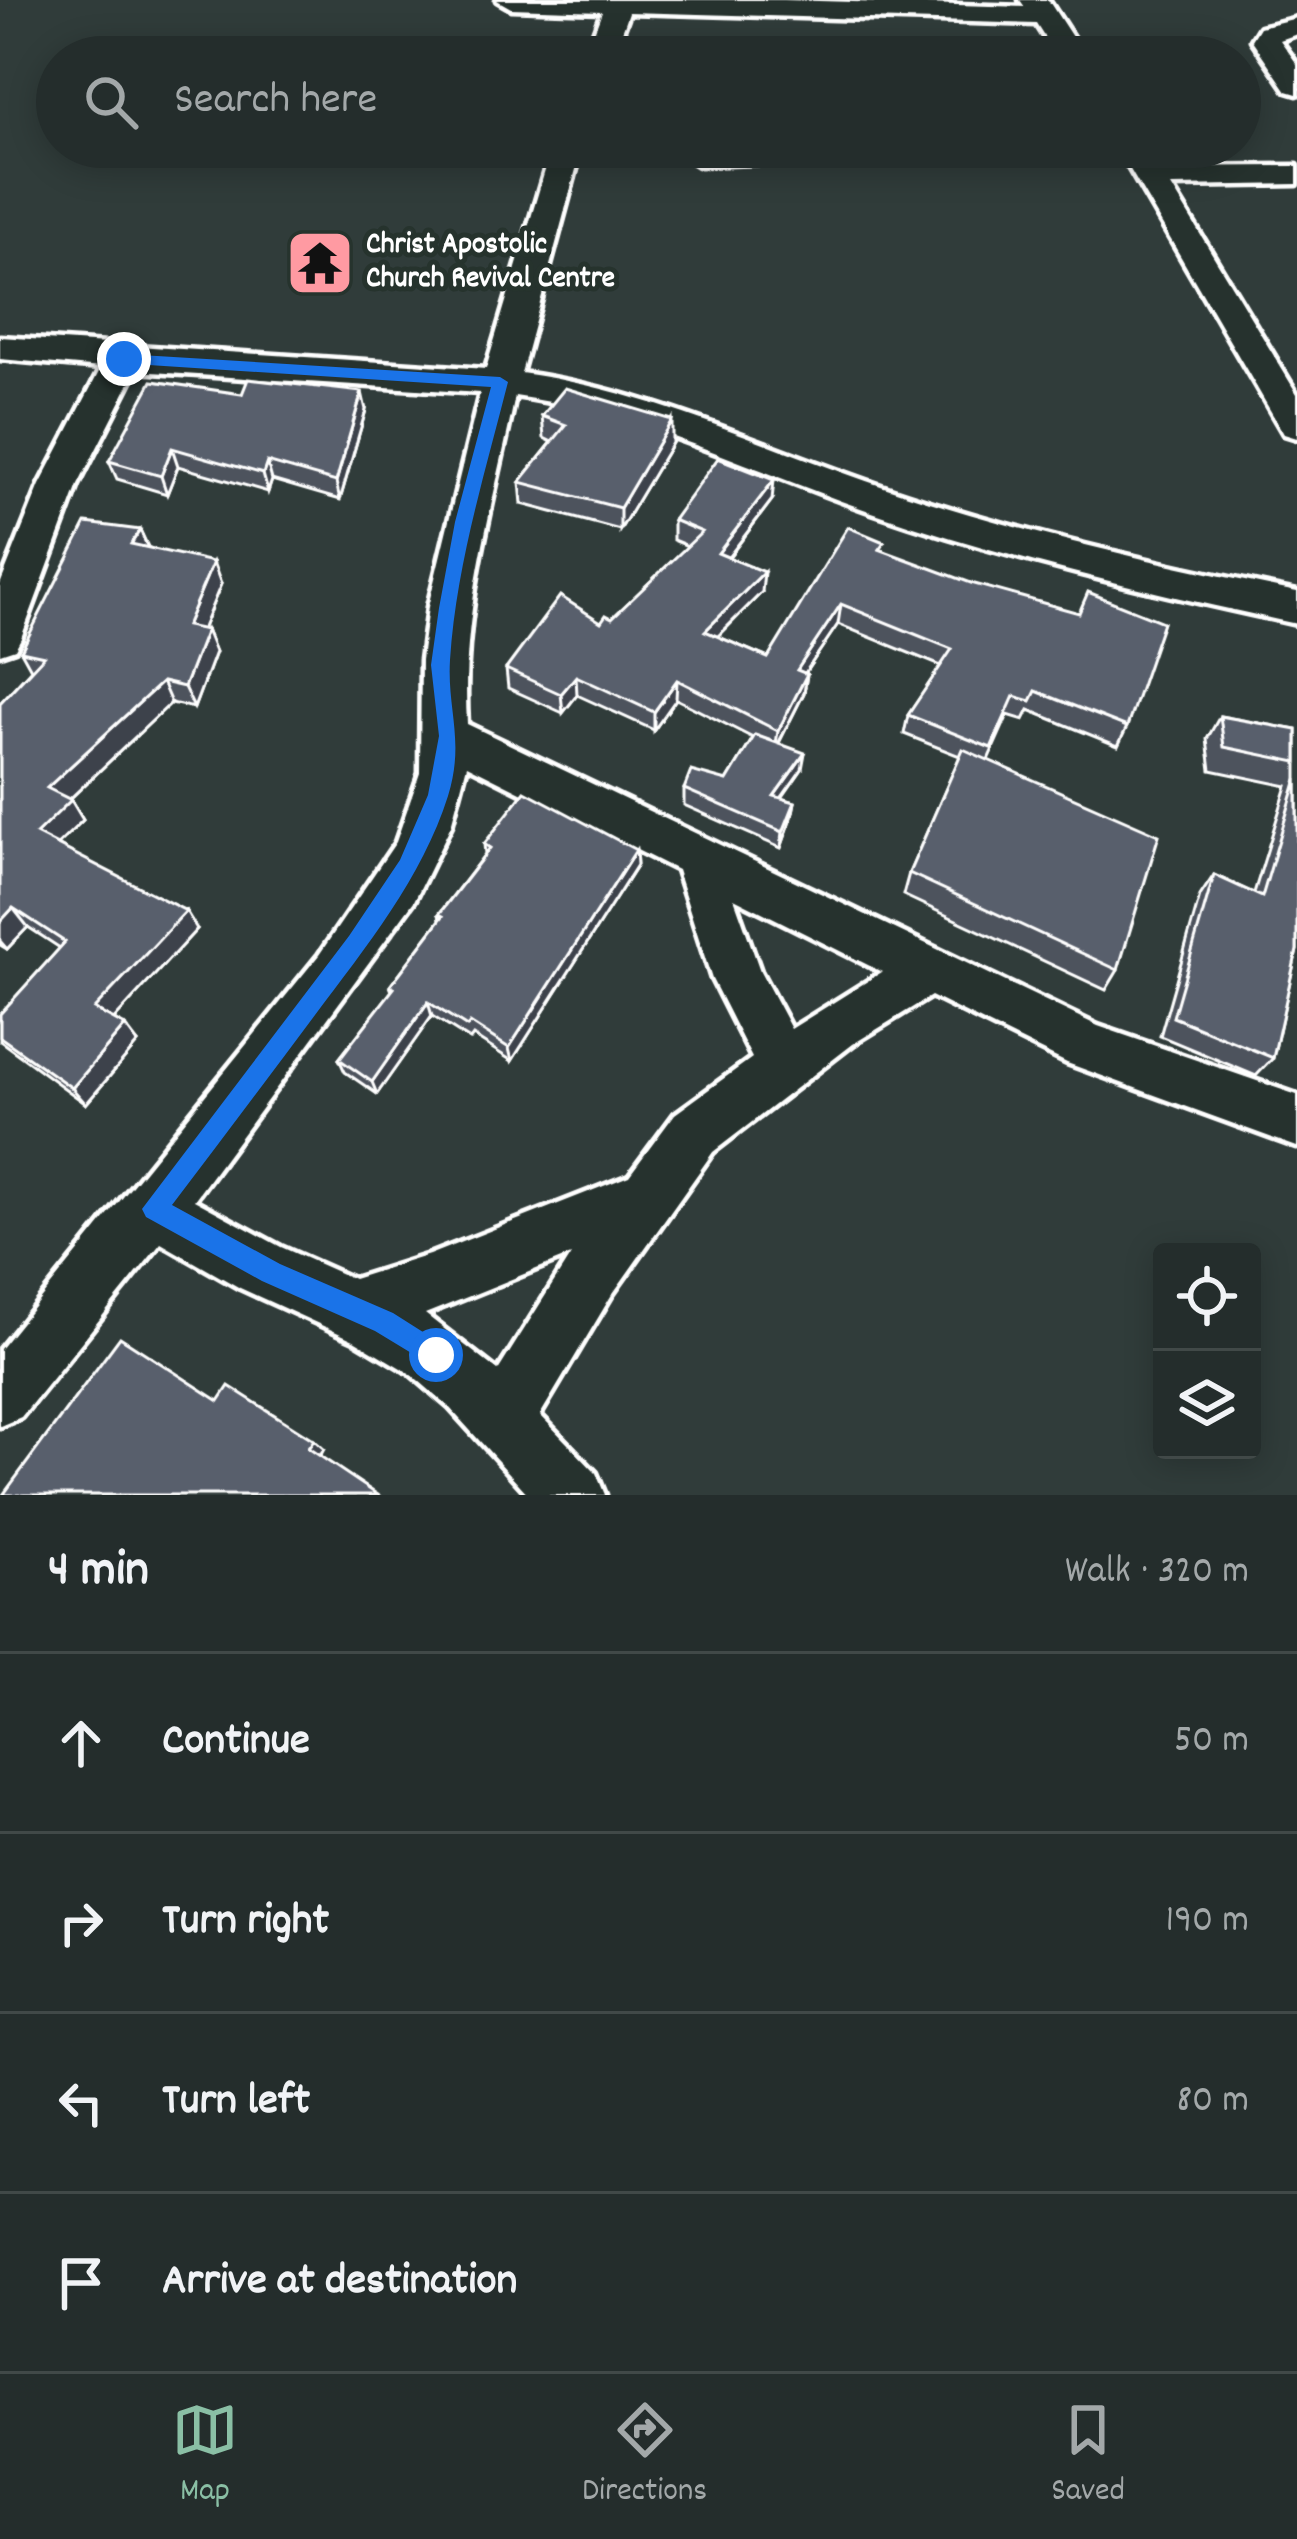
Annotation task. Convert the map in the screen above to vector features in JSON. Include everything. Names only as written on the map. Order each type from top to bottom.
[{"type":"street","points":[[511,0],[1039,8],[1057,36]]},
{"type":"street","points":[[1288,0],[1297,12]]},
{"type":"street","points":[[607,36],[620,2]]},
{"type":"street","points":[[1297,26],[1270,33],[1266,40],[1297,85]]},
{"type":"street","points":[[0,1396],[154,1209],[342,962],[408,865],[438,795],[449,736],[440,665],[464,522],[561,168]]},
{"type":"street","points":[[1146,168],[1297,425]]},
{"type":"street","points":[[1152,177],[1297,175]]},
{"type":"street","points":[[0,348],[542,386],[667,423],[892,504],[1035,545],[1297,608]]},
{"type":"street","points":[[0,638],[59,484],[124,359]]},
{"type":"street","points":[[449,736],[1085,1046],[1297,1121]]},
{"type":"street","points":[[696,856],[736,980],[784,1067]]},
{"type":"street","points":[[504,1418],[591,1276],[694,1133],[835,1027],[926,972]]},
{"type":"street","points":[[354,1308],[431,1288],[546,1233],[648,1197]]},
{"type":"street","points":[[154,1209],[271,1273],[354,1308],[436,1355],[504,1418],[531,1456],[574,1495]]},
{"type":"building","points":[[248,379],[362,392],[336,482],[267,462],[263,474],[172,448],[161,476],[109,461],[152,381],[242,394]]},
{"type":"building","points":[[565,388],[672,420],[620,508],[520,482],[566,425],[542,416]]},
{"type":"building","points":[[718,458],[774,480],[718,553],[764,572],[705,631],[768,658],[848,527],[884,542],[879,549],[971,583],[1079,613],[1088,592],[1163,622],[1127,727],[1036,691],[1031,701],[1014,696],[991,748],[908,715],[952,649],[841,604],[797,670],[807,674],[778,731],[677,680],[654,712],[576,676],[561,694],[506,669],[560,596],[601,622],[606,615],[612,618],[702,532],[673,520]]},
{"type":"building","points":[[86,523],[140,530],[131,544],[213,562],[186,626],[206,630],[184,687],[162,682],[47,788],[71,800],[36,834],[186,911],[94,1009],[125,1026],[72,1088],[0,1037],[0,1014],[65,942],[13,908],[0,922],[0,703],[44,656],[21,651]]},
{"type":"building","points":[[1220,716],[1297,730],[1297,762],[1224,747]]},
{"type":"building","points":[[755,735],[805,753],[774,796],[795,802],[783,832],[684,789],[691,771],[727,781]]},
{"type":"building","points":[[963,749],[1159,835],[1118,970],[909,873]]},
{"type":"building","points":[[1297,779],[1297,950],[1273,1058],[1173,1017],[1214,875],[1262,897]]},
{"type":"building","points":[[525,791],[636,850],[509,1048],[428,1002],[372,1082],[339,1059],[394,988],[390,986],[443,916],[439,914],[490,848],[484,844]]},
{"type":"building","points":[[120,1337],[219,1401],[229,1386],[314,1440],[308,1448],[378,1495],[3,1495]]},
{"type":"place","name":"Christ Apostolic Church Revival Centre","points":[[320,263]]},
{"type":"route","points":[[124,359],[500,382],[464,522],[448,608],[440,665],[449,736],[438,795],[408,865],[356,943],[154,1209],[271,1273],[384,1322],[436,1355]]}]
